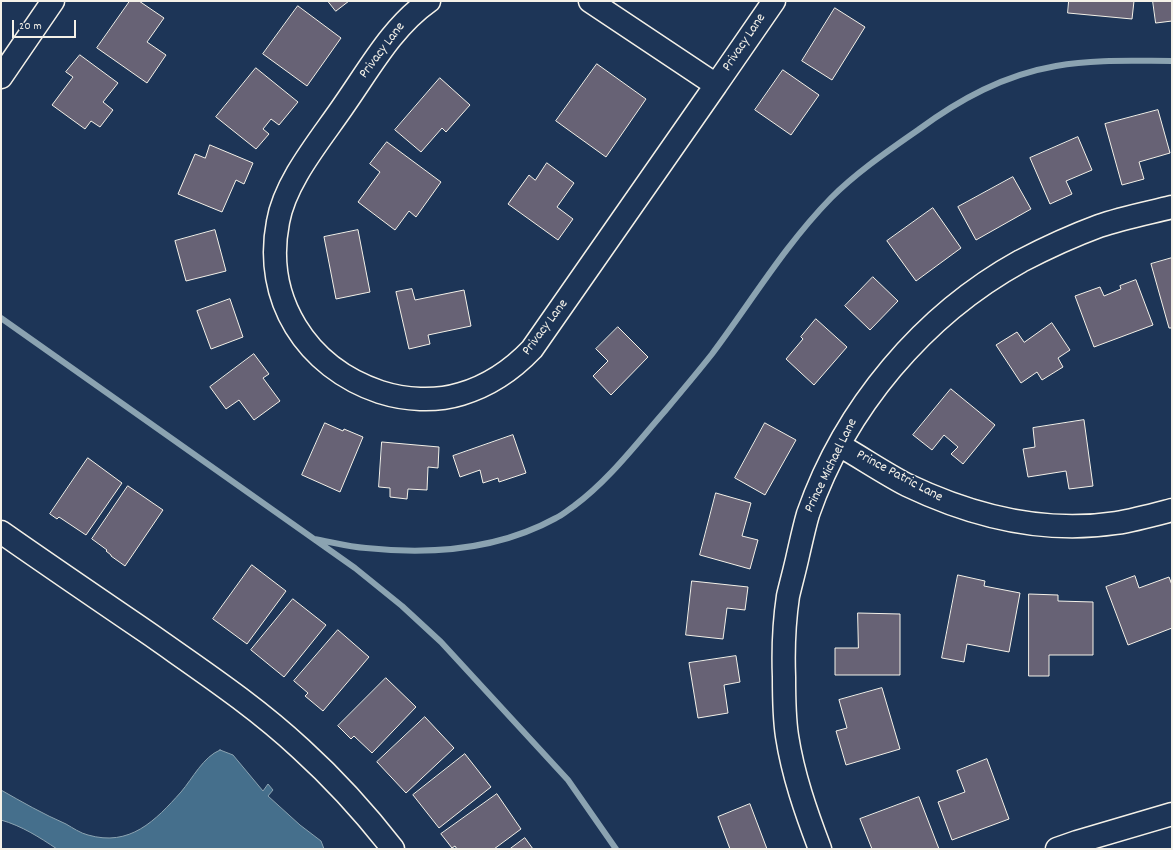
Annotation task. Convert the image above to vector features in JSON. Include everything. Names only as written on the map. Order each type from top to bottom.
[{"type":"street","points":[[1,77],[53,1]]},
{"type":"street","name":"Privacy Lane","points":[[429,1],[408,18],[394,34],[307,160],[288,191],[281,206],[275,254],[279,289],[293,324],[304,341],[319,357],[334,369],[352,380],[370,388],[390,395],[427,400],[460,395],[477,388],[491,381],[520,361],[532,349],[546,331],[774,1]]},
{"type":"street","name":"Privacy Lane","points":[[590,1],[716,85]]},
{"type":"street","name":"Prince Michael Lane","points":[[820,849],[802,798],[786,733],[783,694],[784,645],[789,595],[808,514],[839,445],[861,407],[899,360],[929,329],[970,294],[1021,261],[1052,245],[1100,226],[1172,207]]},
{"type":"street","name":"Prince Patric Lane","points":[[839,445],[883,471],[934,497],[960,507],[1017,522],[1060,526],[1097,525],[1172,510]]},
{"type":"street","points":[[1,532],[198,668],[265,719],[300,748],[327,774],[393,849]]},
{"type":"street","points":[[1057,849],[1172,814]]},
{"type":"water","points":[[220,750],[233,755],[263,791],[268,784],[273,790],[268,796],[300,825],[321,841],[324,849],[57,849],[37,836],[9,822],[1,820],[1,790],[85,834],[103,838],[129,834],[151,822],[161,813],[181,792],[203,763],[214,753]]},
{"type":"building","points":[[130,1],[139,1],[164,18],[147,42],[166,55],[147,83],[97,48]]},
{"type":"building","points":[[328,1],[349,1],[336,11]]},
{"type":"building","points":[[1069,1],[1134,1],[1132,19],[1068,13]]},
{"type":"building","points":[[1153,1],[1172,1],[1172,21],[1156,23]]},
{"type":"building","points":[[298,6],[341,38],[307,86],[263,54]]},
{"type":"building","points":[[835,8],[865,27],[832,80],[802,61]]},
{"type":"building","points":[[80,55],[118,83],[103,102],[113,110],[100,127],[91,121],[85,129],[52,105],[73,77],[66,72]]},
{"type":"building","points":[[597,64],[646,99],[606,157],[556,121]]},
{"type":"building","points":[[256,68],[298,102],[279,125],[271,119],[263,129],[269,134],[256,149],[216,117]]},
{"type":"building","points":[[783,70],[819,95],[791,135],[755,110]]},
{"type":"building","points":[[440,78],[470,105],[446,132],[442,128],[421,152],[395,130]]},
{"type":"building","points":[[1158,110],[1170,153],[1139,162],[1144,179],[1122,185],[1105,124]]},
{"type":"building","points":[[1078,137],[1092,170],[1066,181],[1072,194],[1050,204],[1030,158]]},
{"type":"building","points":[[387,142],[441,182],[416,217],[409,211],[395,230],[358,202],[380,172],[370,164]]},
{"type":"building","points":[[210,145],[253,163],[244,184],[236,180],[222,212],[178,194],[195,154],[205,158]]},
{"type":"building","points":[[547,163],[574,183],[557,207],[573,219],[558,240],[508,204],[529,175],[535,180]]},
{"type":"building","points":[[1013,177],[1031,209],[976,240],[958,207]]},
{"type":"building","points":[[933,208],[961,248],[916,281],[887,241]]},
{"type":"building","points":[[215,230],[226,271],[186,281],[175,241]]},
{"type":"building","points":[[358,230],[370,292],[336,299],[324,237]]},
{"type":"building","points":[[1172,258],[1172,328],[1169,328],[1151,264]]},
{"type":"building","points":[[873,277],[898,301],[870,330],[845,306]]},
{"type":"building","points":[[1136,280],[1153,325],[1094,347],[1075,296],[1100,287],[1104,296],[1121,289],[1120,286]]},
{"type":"building","points":[[412,289],[415,300],[464,290],[471,326],[428,335],[430,344],[409,349],[396,292]]},
{"type":"building","points":[[230,299],[243,337],[211,349],[197,311]]},
{"type":"building","points":[[816,319],[847,347],[814,385],[786,359],[803,339],[801,337]]},
{"type":"building","points":[[1052,323],[1070,350],[1058,358],[1063,367],[1042,380],[1037,372],[1021,383],[996,345],[1017,332],[1024,342]]},
{"type":"building","points":[[618,327],[648,357],[611,395],[593,376],[608,361],[596,349]]},
{"type":"building","points":[[254,354],[269,374],[263,378],[280,401],[254,420],[239,400],[226,409],[210,387]]},
{"type":"building","points":[[951,389],[995,425],[963,464],[951,454],[958,447],[944,435],[932,450],[913,435]]},
{"type":"building","points":[[1084,420],[1093,486],[1069,489],[1066,471],[1028,477],[1023,449],[1035,447],[1033,428]]},
{"type":"building","points":[[325,423],[343,431],[344,429],[363,437],[340,492],[302,475]]},
{"type":"building","points":[[765,423],[796,440],[765,495],[735,478]]},
{"type":"building","points":[[513,435],[526,473],[499,482],[498,478],[483,483],[480,470],[460,477],[453,456]]},
{"type":"building","points":[[382,442],[439,447],[438,468],[428,467],[427,490],[408,489],[407,499],[390,497],[390,488],[379,487]]},
{"type":"building","points":[[88,458],[122,483],[86,535],[59,517],[57,519],[50,514]]},
{"type":"building","points":[[128,486],[163,510],[125,566],[92,539]]},
{"type":"building","points":[[716,493],[751,503],[742,536],[758,540],[750,569],[700,555]]},
{"type":"building","points":[[252,565],[286,591],[247,644],[213,619]]},
{"type":"building","points":[[958,575],[985,581],[984,586],[1020,593],[1009,652],[967,644],[964,662],[942,658]]},
{"type":"building","points":[[1135,576],[1139,588],[1169,577],[1172,585],[1172,628],[1128,645],[1106,587]]},
{"type":"building","points":[[692,581],[748,587],[745,610],[727,608],[723,639],[686,635]]},
{"type":"building","points":[[1029,594],[1058,595],[1058,601],[1093,602],[1093,655],[1049,655],[1049,676],[1029,676]]},
{"type":"building","points":[[293,599],[326,625],[284,677],[251,650]]},
{"type":"building","points":[[858,613],[900,614],[900,675],[835,675],[835,648],[858,648]]},
{"type":"building","points":[[338,630],[369,657],[323,711],[305,696],[308,693],[294,681]]},
{"type":"building","points":[[736,656],[740,682],[724,685],[728,713],[698,718],[689,663]]},
{"type":"building","points":[[386,678],[416,707],[372,753],[354,736],[351,739],[338,726]]},
{"type":"building","points":[[882,688],[900,749],[846,765],[836,731],[847,728],[839,700]]},
{"type":"building","points":[[425,717],[454,748],[406,793],[377,762]]},
{"type":"building","points":[[465,754],[491,787],[439,828],[413,795]]},
{"type":"building","points":[[987,759],[1009,819],[952,840],[938,802],[965,792],[957,771]]},
{"type":"building","points":[[497,794],[521,829],[494,849],[457,849],[455,846],[452,848],[441,834]]},
{"type":"building","points":[[919,797],[939,849],[872,849],[860,819]]},
{"type":"building","points":[[750,804],[767,849],[730,849],[718,817]]},
{"type":"building","points":[[525,838],[533,849],[510,849]]},
{"type":"waterway","points":[[314,539],[347,546],[391,550],[415,551],[464,548],[511,537],[534,529],[559,517],[587,496],[622,461],[712,354],[798,235],[841,188],[873,162],[966,98],[1018,75],[1056,66],[1085,62],[1172,61]]},
{"type":"waterway","points":[[1,318],[355,568],[402,606],[441,642],[568,780],[616,849]]}]
